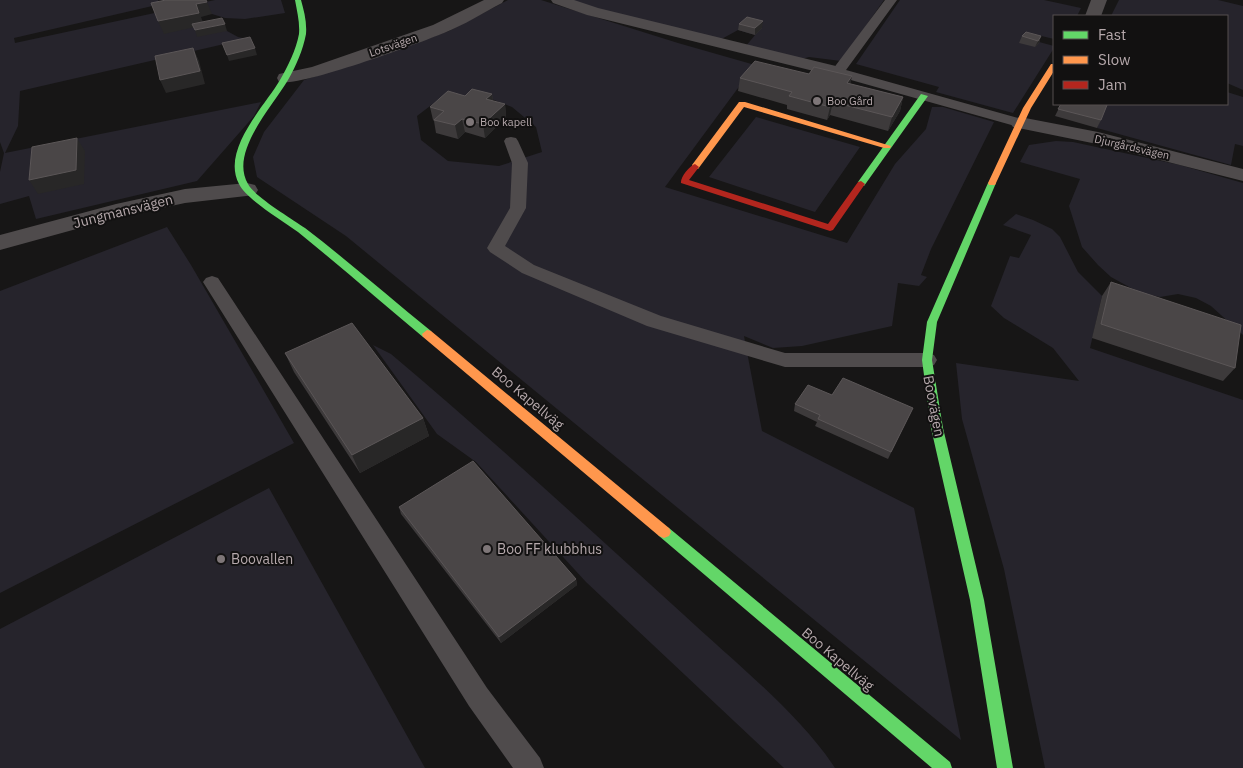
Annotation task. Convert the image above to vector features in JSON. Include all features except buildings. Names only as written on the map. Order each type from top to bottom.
[{"type":"street","points":[[247,190],[238,170],[241,154],[252,132],[286,78],[302,33],[298,0]]},
{"type":"street","name":"Lotsvägen","points":[[286,78],[317,71],[439,29],[496,0]]},
{"type":"street","points":[[559,0],[593,12],[838,72]]},
{"type":"street","points":[[1093,15],[1099,0]]},
{"type":"street","name":"Boovägen","points":[[1005,768],[977,600],[937,428],[926,360],[932,322],[976,218],[1028,108],[1053,68]]},
{"type":"street","points":[[887,146],[742,104],[684,181],[830,228],[924,96]]},
{"type":"street","name":"Djurgårdsvägen","points":[[1020,124],[1098,138],[1243,175]]},
{"type":"street","name":"Jungmansvägen","points":[[0,243],[116,211],[185,196],[247,190]]},
{"type":"street","name":"Boo Kapellväg","points":[[247,190],[282,215],[495,390],[944,768]]},
{"type":"lane","points":[[891,0],[838,72],[1020,124]]},
{"type":"lane","points":[[511,141],[520,163],[518,208],[496,248],[528,269],[654,321],[785,360],[926,360]]},
{"type":"lane","points":[[212,282],[478,696],[530,768]]},
{"type":"shaded area","points":[[0,0],[158,0],[161,4],[14,38],[15,43],[215,0],[281,0],[285,13],[245,19],[225,18],[212,14],[156,15],[227,31],[246,39],[20,91],[18,126],[5,153],[261,102],[254,116],[197,181],[36,219],[29,196],[0,204],[0,172],[4,153],[0,142]]},
{"type":"shaded area","points":[[508,0],[541,0],[755,65],[665,187],[847,243],[895,164],[926,129],[932,107],[943,107],[994,122],[931,249],[921,275],[927,277],[919,286],[898,283],[892,326],[802,346],[773,348],[744,336],[762,431],[914,508],[961,740],[346,236],[257,177],[253,157],[264,132],[304,80],[449,31]],"holes":[[[481,95],[512,107],[536,127],[542,152],[499,166],[448,161],[421,140],[417,116],[438,100]]]},
{"type":"shaded area","points":[[570,0],[884,0],[841,61],[809,57],[798,60],[746,46],[755,35],[738,30],[718,41],[608,13]]},
{"type":"shaded area","points":[[900,0],[1044,0],[1081,8],[1078,15],[1053,15],[1053,39],[1029,33],[1028,39],[1053,46],[1053,50],[1013,113],[936,92],[939,87],[856,64]]},
{"type":"shaded area","points":[[1119,0],[1218,0],[1243,6],[1243,90],[1228,83],[1228,15],[1112,15]]},
{"type":"shaded area","points":[[1228,92],[1243,97],[1243,146],[1235,144],[1231,165],[1097,128],[1103,112],[1076,105],[1228,105]]},
{"type":"shaded area","points":[[756,117],[860,147],[815,212],[709,177]]},
{"type":"shaded area","points":[[1056,141],[1073,142],[1180,165],[1243,183],[1243,335],[1211,306],[1196,298],[1178,294],[1160,297],[1146,294],[1111,277],[1098,265],[1082,247],[1069,206],[1080,179],[1020,162],[1029,145]]},
{"type":"shaded area","points":[[1016,214],[1052,229],[1060,237],[1078,272],[1102,296],[1090,348],[1243,400],[1243,768],[1045,768],[1004,569],[962,419],[956,363],[1079,381],[1053,348],[1004,318],[991,306],[1010,256],[1019,258],[1031,235],[1003,225]]},
{"type":"shaded area","points":[[167,227],[294,443],[0,593],[0,291]]},
{"type":"shaded area","points":[[373,345],[391,354],[465,418],[743,669],[803,727],[835,768],[784,768],[586,582],[476,462],[437,434]]},
{"type":"shaded area","name":"Boovallen","points":[[269,488],[425,768],[0,768],[0,629]]},
{"type":"traffic: fast","points":[[298,0],[302,17],[302,34],[299,46],[284,80],[260,115],[245,142],[240,156],[239,169],[242,182],[249,193],[301,230],[427,334]]},
{"type":"traffic: fast","points":[[861,184],[924,96]]},
{"type":"traffic: fast","points":[[992,183],[932,322],[927,360],[937,428],[977,600],[1005,768]]},
{"type":"traffic: fast","points":[[664,532],[944,768]]},
{"type":"traffic: slow","points":[[992,183],[1027,108],[1053,68]]},
{"type":"traffic: slow","points":[[695,167],[742,104],[887,146]]},
{"type":"traffic: slow","points":[[427,334],[664,532]]},
{"type":"traffic: jam","points":[[695,167],[684,181],[830,228],[861,184]]},
{"type":"place","name":"Boo Gård","points":[[817,101]]},
{"type":"place","name":"Boo kapell","points":[[470,122]]},
{"type":"place","name":"Boo FF klubbhus","points":[[487,549]]},
{"type":"place","name":"Boovallen","points":[[221,559]]}]
